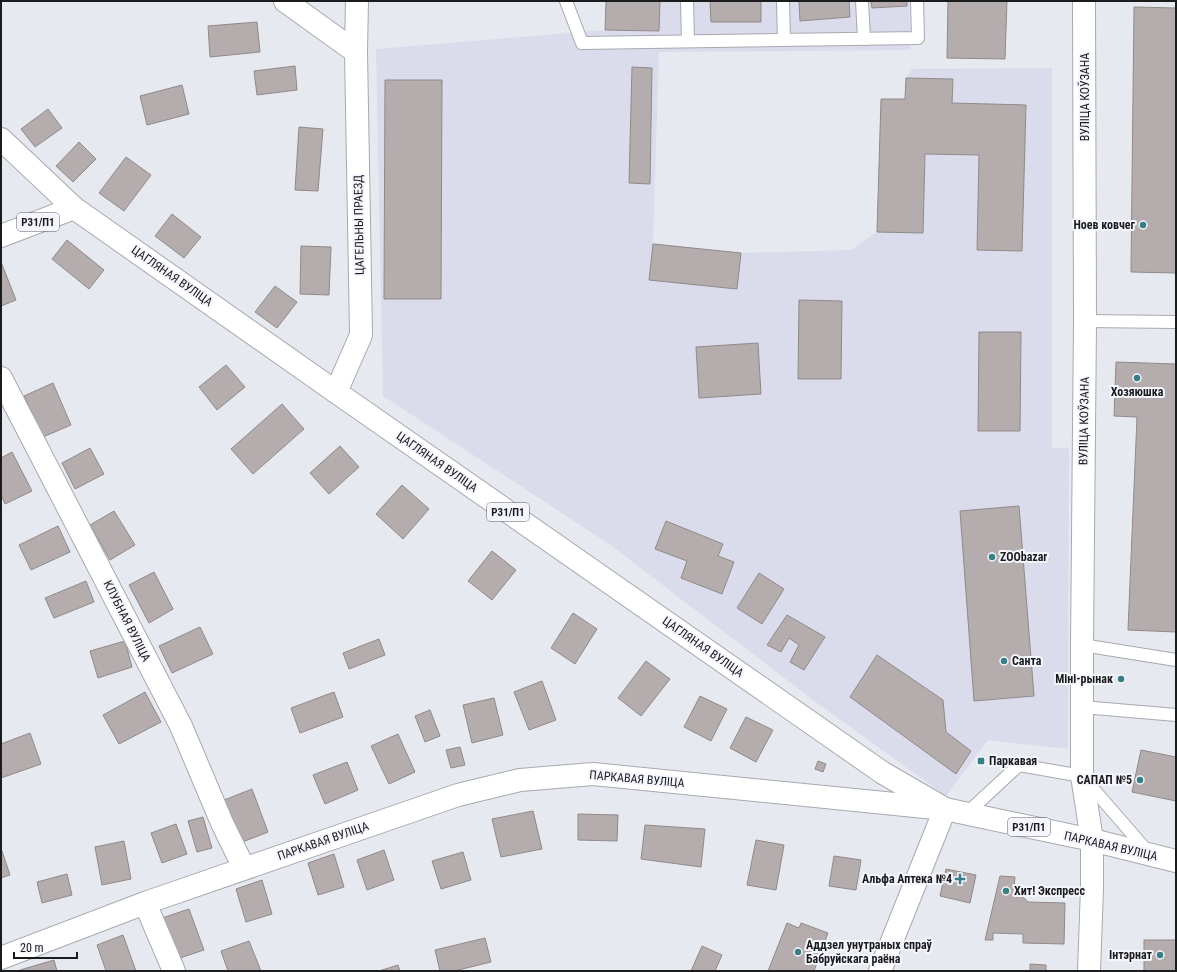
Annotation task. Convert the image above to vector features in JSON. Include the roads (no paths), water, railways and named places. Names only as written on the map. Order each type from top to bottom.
[{"type":"street","points":[[285,1],[356,52]]},
{"type":"street","name":"ЦАГЕЛЬНЫ ПРАЕЗД","points":[[336,392],[361,335],[356,52],[357,1]]},
{"type":"street","name":"ВУЛІЦА КОЎЗАНА","points":[[1084,1],[1085,321],[1082,776],[1092,840],[1089,971]]},
{"type":"street","name":"ЦАГЛЯНАЯ ВУЛІЦА","points":[[1,139],[74,208],[883,773],[945,809]]},
{"type":"street","name":"Р31/П1","points":[[1,236],[74,208]]},
{"type":"street","name":"КЛУБНАЯ ВУЛІЦА","points":[[1,378],[181,726],[222,823],[244,868]]},
{"type":"street","name":"ПАРКАВАЯ ВУЛІЦА","points":[[1,958],[145,903],[244,868],[458,795],[520,780],[593,774],[945,809],[1092,840],[1176,861]]},
{"type":"street","points":[[880,971],[945,809]]},
{"type":"street","points":[[145,903],[174,971]]},
{"type":"lane","points":[[566,1],[582,43],[918,38],[917,1]]},
{"type":"lane","points":[[687,1],[688,42]]},
{"type":"lane","points":[[783,1],[784,40]]},
{"type":"lane","points":[[862,1],[864,38]]},
{"type":"lane","points":[[1085,321],[1176,322]]},
{"type":"lane","points":[[1082,645],[1176,660]]},
{"type":"lane","points":[[1082,707],[1176,715]]},
{"type":"lane","points":[[966,814],[1019,765],[1082,776],[1150,854]]},
{"type":"place","name":"Ноев ковчег","points":[[1143,225]]},
{"type":"place","name":"Хозяюшка","points":[[1137,378]]},
{"type":"place","name":"ZOObazar","points":[[992,557]]},
{"type":"place","name":"Санта","points":[[1004,661]]},
{"type":"place","name":"Міні-рынак","points":[[1121,679]]},
{"type":"place","name":"Паркавая","points":[[981,761]]},
{"type":"place","name":"САПАП №5","points":[[1140,780]]},
{"type":"place","name":"Альфа Аптека №4","points":[[960,879]]},
{"type":"place","name":"Хит! Экспресс","points":[[1006,891]]},
{"type":"place","name":"Аддзел унутраных спраў Бабруйскага раёна","points":[[798,952]]},
{"type":"place","name":"Інтэрнат","points":[[1160,955]]}]
